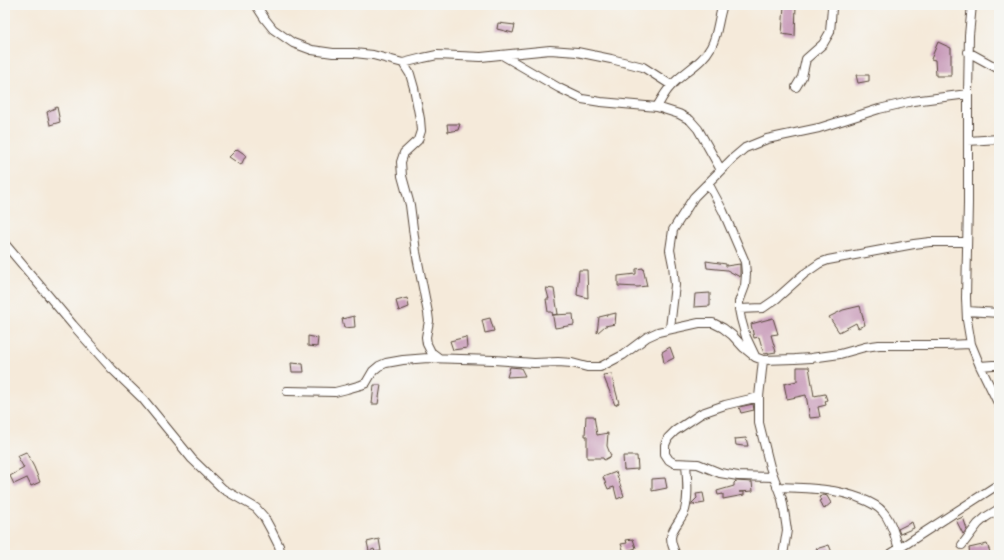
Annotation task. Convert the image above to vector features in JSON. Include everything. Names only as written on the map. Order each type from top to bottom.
[{"type":"street","points":[[256,5],[273,29],[293,43],[312,50],[333,53],[373,55],[403,63],[437,55],[481,57],[550,50],[577,52],[611,59],[643,68],[671,85]]},
{"type":"street","points":[[657,107],[671,85],[700,61],[711,47],[716,35],[723,5]]},
{"type":"street","points":[[796,87],[802,77],[806,59],[823,44],[830,32],[833,5]]},
{"type":"street","points":[[972,5],[968,52],[968,203],[966,298],[971,344],[999,404]]},
{"type":"street","points":[[968,52],[999,69]]},
{"type":"street","points":[[502,55],[559,88],[582,99],[657,107],[679,114],[690,120],[698,129],[721,170]]},
{"type":"street","points":[[403,63],[410,74],[414,88],[421,131],[418,140],[404,153],[401,162],[402,176],[410,205],[416,252],[428,313],[429,321],[426,337],[427,344],[431,352],[439,358]]},
{"type":"street","points":[[670,328],[675,285],[670,250],[673,230],[694,197],[745,148],[768,139],[819,128],[878,109],[913,101],[968,94]]},
{"type":"street","points":[[968,141],[999,139]]},
{"type":"street","points":[[708,183],[723,211],[745,262],[745,286],[739,302],[739,308],[746,337],[759,358],[760,423],[770,467],[782,499],[787,530],[783,555]]},
{"type":"street","points":[[739,308],[763,308],[776,299],[804,274],[820,263],[828,260],[930,242],[967,242]]},
{"type":"street","points":[[5,244],[73,325],[112,369],[142,399],[192,459],[223,489],[256,508],[270,528],[279,546],[281,555]]},
{"type":"street","points":[[967,311],[999,313]]},
{"type":"street","points":[[287,391],[335,392],[347,389],[366,383],[373,371],[380,366],[386,363],[403,360],[439,358],[558,362],[572,363],[587,367],[600,367],[623,355],[647,337],[658,332],[670,328],[699,323],[713,323],[723,328],[744,348],[759,358],[812,358],[840,354],[865,347],[880,345],[971,344]]},
{"type":"street","points":[[980,366],[993,364],[999,365]]},
{"type":"street","points":[[759,397],[725,405],[702,413],[675,431],[668,438],[665,445],[665,454],[669,460],[674,463],[698,464],[720,473],[738,476],[773,477]]},
{"type":"street","points":[[676,555],[671,544],[671,536],[673,529],[684,512],[687,499],[686,464]]},
{"type":"street","points":[[889,555],[999,484]]},
{"type":"street","points":[[777,487],[838,491],[851,494],[871,502],[883,511],[889,519],[899,549]]},
{"type":"street","points":[[962,545],[978,524],[999,509]]},
{"type":"building","points":[[784,5],[796,5],[795,36],[782,34]]},
{"type":"building","points":[[498,23],[515,25],[513,33],[497,29]]},
{"type":"building","points":[[938,42],[951,48],[951,76],[936,76],[935,60],[931,59]]},
{"type":"building","points":[[856,75],[869,75],[869,81],[858,83]]},
{"type":"building","points":[[57,107],[60,122],[50,125],[47,112]]},
{"type":"building","points":[[447,124],[460,124],[458,130],[448,132]]},
{"type":"building","points":[[237,149],[246,155],[241,165],[229,157]]},
{"type":"building","points":[[706,261],[726,264],[726,266],[740,264],[740,277],[727,270],[707,268]]},
{"type":"building","points":[[643,268],[647,286],[618,286],[618,276],[636,274],[636,269]]},
{"type":"building","points":[[579,270],[587,270],[588,298],[577,295]]},
{"type":"building","points":[[546,288],[554,289],[558,314],[553,315],[573,314],[574,325],[555,328],[552,312],[548,312],[546,299],[549,299]]},
{"type":"building","points":[[710,293],[710,306],[694,307],[695,294]]},
{"type":"building","points":[[407,298],[409,307],[399,311],[396,301]]},
{"type":"building","points":[[860,306],[865,325],[858,328],[856,323],[839,332],[829,317],[843,310]]},
{"type":"building","points":[[616,313],[615,324],[605,326],[597,333],[599,317]]},
{"type":"building","points":[[354,316],[355,327],[344,328],[342,319]]},
{"type":"building","points":[[490,318],[494,331],[485,333],[482,320]]},
{"type":"building","points":[[773,318],[778,334],[771,335],[776,352],[764,354],[759,337],[754,338],[751,324]]},
{"type":"building","points":[[308,336],[318,338],[317,347],[308,346]]},
{"type":"building","points":[[466,337],[467,348],[453,350],[450,341]]},
{"type":"building","points":[[670,347],[674,358],[664,363],[662,352]]},
{"type":"building","points":[[291,363],[303,364],[304,372],[292,372]]},
{"type":"building","points":[[510,367],[521,368],[525,376],[507,377]]},
{"type":"building","points":[[797,367],[809,367],[814,396],[825,394],[827,400],[825,401],[826,405],[818,407],[820,417],[810,418],[806,395],[787,399],[784,384],[797,381]]},
{"type":"building","points":[[612,374],[619,403],[615,405],[603,375]]},
{"type":"building","points":[[374,385],[381,385],[378,404],[372,404]]},
{"type":"building","points":[[753,404],[754,410],[741,413],[739,407]]},
{"type":"building","points":[[586,416],[594,416],[597,435],[608,433],[607,446],[611,456],[604,460],[603,458],[587,458],[587,436],[585,436]]},
{"type":"building","points":[[746,438],[748,446],[736,445],[735,439]]},
{"type":"building","points":[[26,452],[40,482],[31,486],[27,478],[14,484],[10,476],[24,468],[17,456]]},
{"type":"building","points":[[623,456],[637,456],[638,469],[624,470]]},
{"type":"building","points":[[616,472],[624,496],[617,499],[614,487],[608,489],[603,477]]},
{"type":"building","points":[[665,478],[667,488],[652,491],[652,479]]},
{"type":"building","points":[[736,481],[752,482],[753,491],[739,492],[744,492],[744,495],[723,499],[723,494],[718,495],[717,491],[734,486]]},
{"type":"building","points":[[703,493],[705,503],[692,505],[697,498],[696,494]]},
{"type":"building","points":[[824,495],[827,496],[831,503],[824,509],[819,501],[821,500],[819,497]]},
{"type":"building","points":[[963,517],[967,529],[963,534],[956,520]]},
{"type":"building","points":[[912,522],[914,528],[900,534],[898,529]]},
{"type":"building","points":[[379,539],[381,551],[375,552],[374,549],[369,551],[367,542]]},
{"type":"building","points":[[633,539],[636,548],[624,552],[621,544],[627,543],[626,540]]},
{"type":"building","points":[[987,544],[990,552],[981,555],[970,555],[969,548]]},
{"type":"building","points":[[829,545],[833,555],[818,555],[816,549]]}]
